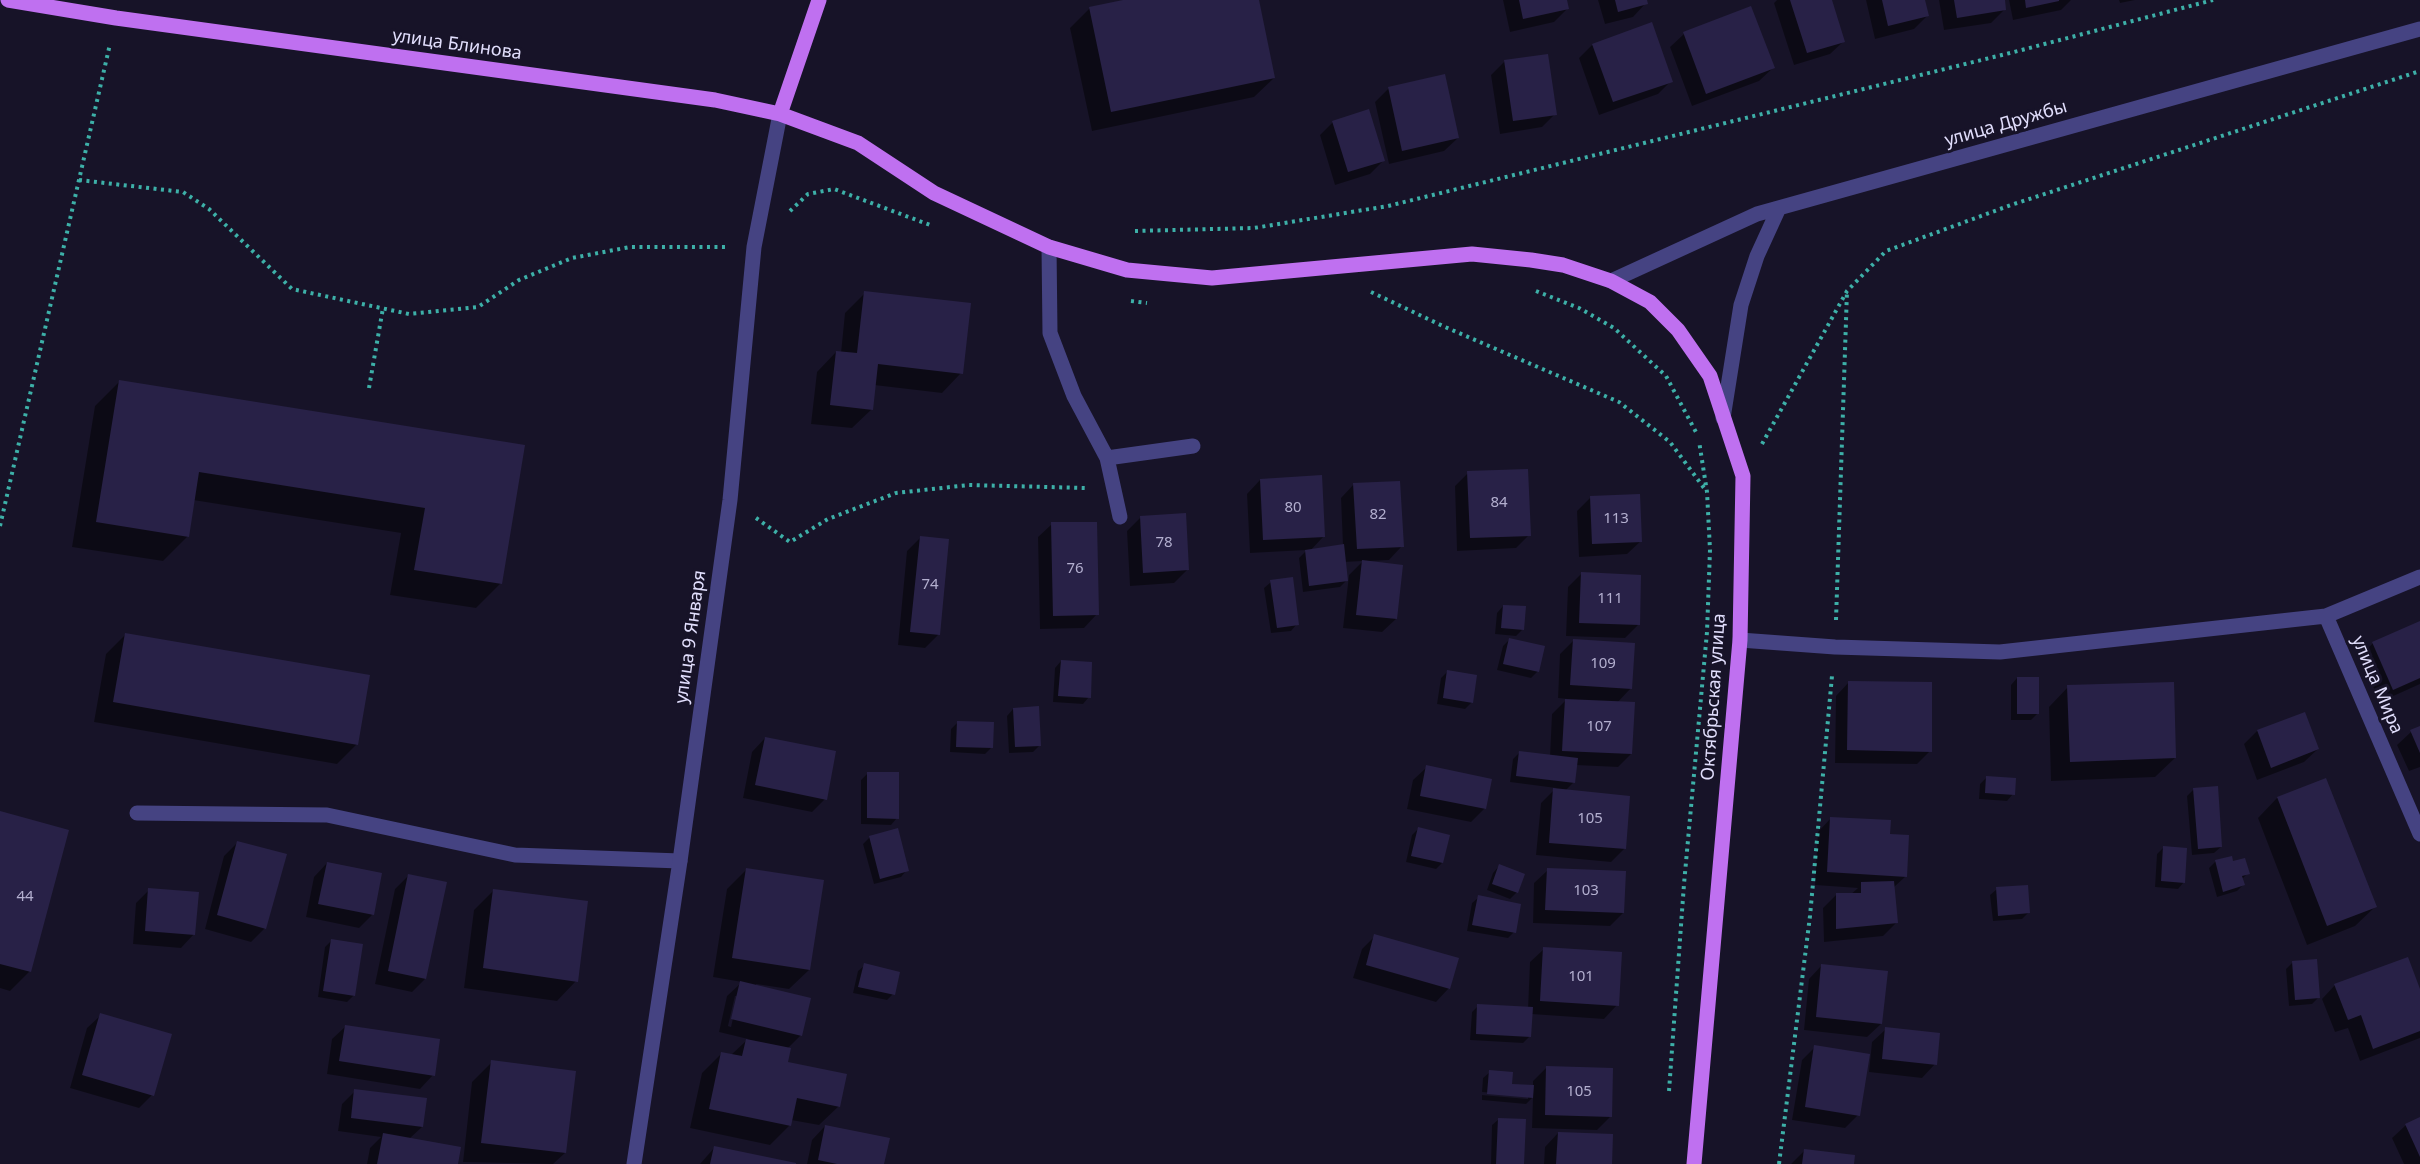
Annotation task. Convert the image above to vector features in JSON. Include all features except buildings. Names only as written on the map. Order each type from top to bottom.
[{"type":"main road","name":"улица Блинова","points":[[8,0],[116,18],[715,100],[780,114],[858,144],[934,193],[1049,247]]},
{"type":"main road","points":[[780,114],[819,0]]},
{"type":"main road","name":"Октябрьская улица","points":[[1049,247],[1127,270],[1212,278],[1472,254],[1563,265],[1611,281],[1650,302],[1678,330],[1710,376],[1743,476],[1740,640],[1695,1164]]},
{"type":"street","name":"улица Дружбы","points":[[1611,281],[1757,214],[2420,29]]},
{"type":"street","name":"улица 9 Января","points":[[634,1164],[680,861],[730,500],[754,247],[780,114]]},
{"type":"street","points":[[1723,418],[1741,305],[1757,256],[1779,208]]},
{"type":"street","points":[[1049,247],[1050,333],[1074,396],[1107,458],[1120,517]]},
{"type":"street","points":[[1107,458],[1193,446]]},
{"type":"street","points":[[1740,640],[2000,652],[2326,616],[2420,577]]},
{"type":"street","name":"улица Мира","points":[[2326,616],[2420,834]]},
{"type":"street","points":[[137,813],[327,815],[515,855],[680,861]]},
{"type":"path","points":[[1135,231],[1254,228],[1388,206],[2014,52],[2213,0]]},
{"type":"path","points":[[0,526],[116,18]]},
{"type":"path","points":[[1743,476],[1847,291],[1886,251],[2011,205],[2420,70]]},
{"type":"path","points":[[1364,289],[1445,327],[1619,402],[1670,442],[1707,492]]},
{"type":"path","points":[[1779,1164],[1810,916],[1835,646],[1847,291]]},
{"type":"path","points":[[369,388],[383,309]]},
{"type":"path","points":[[730,500],[790,542],[828,519],[896,493],[969,485],[1114,489]]}]
